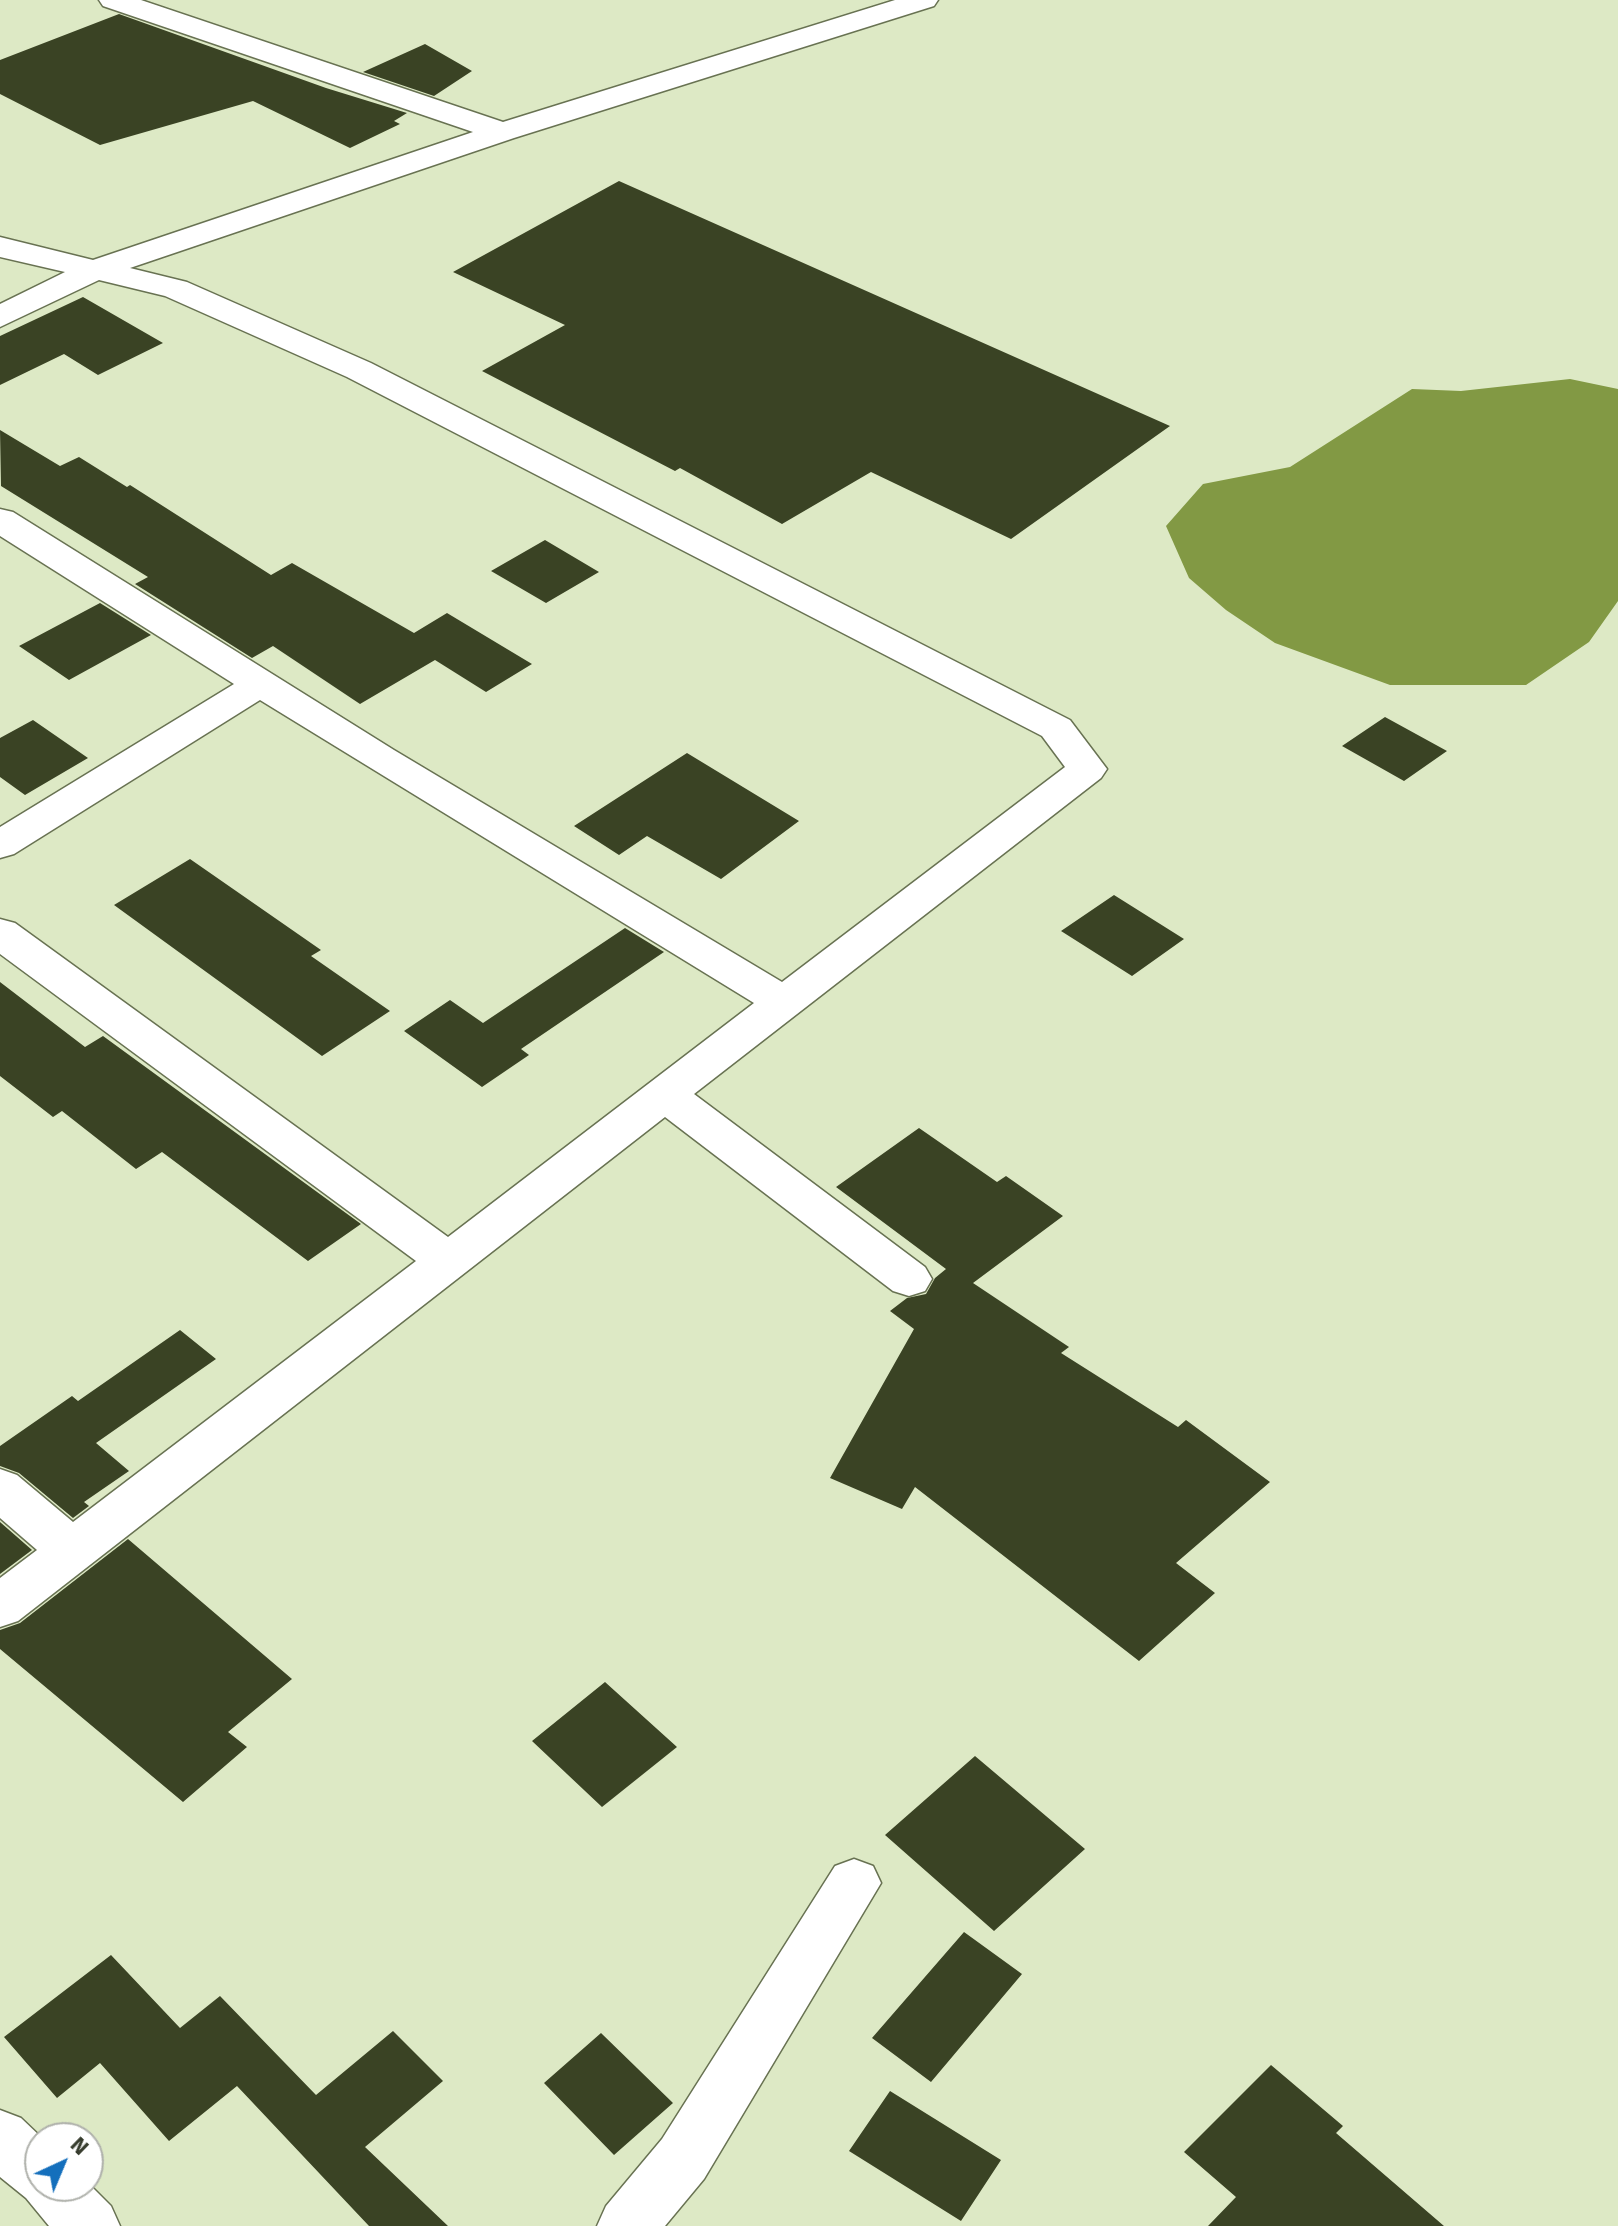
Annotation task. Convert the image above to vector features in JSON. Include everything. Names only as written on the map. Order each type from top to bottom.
[{"type":"street","points":[[113,0],[503,132]]},
{"type":"street","points":[[0,317],[97,269],[503,132],[924,0]]},
{"type":"street","points":[[0,247],[176,289],[359,370],[1056,728],[1087,769],[70,1549],[0,1606]]},
{"type":"street","points":[[0,520],[565,873],[784,1002]]},
{"type":"street","points":[[0,845],[260,684]]},
{"type":"street","points":[[0,933],[447,1260]]},
{"type":"street","points":[[663,1093],[909,1279]]},
{"type":"street","points":[[0,1489],[70,1549]]},
{"type":"street","points":[[627,2226],[683,2159],[854,1883]]},
{"type":"street","points":[[0,2137],[24,2160]]},
{"type":"street","points":[[66,2202],[90,2226]]},
{"type":"shaded area","points":[[1570,379],[1618,389],[1618,601],[1589,642],[1526,685],[1390,685],[1275,643],[1226,610],[1189,578],[1166,526],[1203,484],[1290,467],[1412,389],[1461,391]]},
{"type":"building","points":[[119,14],[326,88],[407,113],[394,121],[400,124],[350,148],[253,101],[100,145],[0,94],[0,60]]},
{"type":"building","points":[[425,44],[472,71],[434,96],[363,72]]},
{"type":"building","points":[[619,181],[1170,426],[1011,539],[871,472],[782,524],[680,468],[675,471],[482,371],[565,325],[453,272]]},
{"type":"building","points":[[83,297],[163,343],[98,375],[64,354],[0,385],[0,336]]},
{"type":"building","points":[[0,430],[60,466],[79,457],[127,487],[130,485],[271,575],[292,563],[414,633],[447,613],[532,664],[486,692],[435,660],[360,704],[273,646],[252,658],[135,584],[148,577],[1,486]]},
{"type":"building","points":[[545,540],[599,572],[546,603],[491,571]]},
{"type":"building","points":[[100,603],[151,635],[69,680],[19,646]]},
{"type":"building","points":[[1385,717],[1447,751],[1404,781],[1342,746]]},
{"type":"building","points":[[33,720],[88,758],[25,795],[0,777],[0,738]]},
{"type":"building","points":[[687,753],[799,821],[721,879],[647,836],[619,855],[574,826]]},
{"type":"building","points":[[190,859],[321,950],[311,956],[390,1011],[322,1056],[114,905]]},
{"type":"building","points":[[1114,895],[1184,939],[1132,976],[1061,931]]},
{"type":"building","points":[[625,928],[664,952],[521,1049],[529,1055],[482,1087],[404,1031],[450,1000],[483,1023]]},
{"type":"building","points":[[0,982],[85,1047],[103,1036],[361,1224],[308,1261],[162,1152],[136,1169],[62,1111],[53,1117],[0,1076]]},
{"type":"building","points":[[919,1128],[997,1182],[1006,1176],[1063,1216],[973,1283],[1069,1347],[1061,1353],[1178,1427],[1186,1420],[1270,1482],[1176,1563],[1215,1593],[1139,1661],[915,1487],[902,1509],[830,1478],[914,1329],[890,1311],[907,1298],[926,1294],[935,1278],[946,1269],[836,1187]]},
{"type":"building","points":[[180,1330],[216,1359],[96,1443],[129,1471],[84,1502],[89,1506],[73,1518],[19,1473],[0,1466],[0,1446],[72,1396],[78,1401]]},
{"type":"building","points":[[0,1522],[32,1550],[0,1574]]},
{"type":"building","points":[[128,1539],[292,1679],[228,1732],[247,1747],[183,1802],[0,1649],[0,1630],[20,1623]]},
{"type":"building","points":[[605,1682],[677,1747],[602,1807],[532,1741]]},
{"type":"building","points":[[975,1756],[1085,1849],[994,1931],[885,1835]]},
{"type":"building","points":[[964,1932],[1022,1974],[931,2082],[872,2038]]},
{"type":"building","points":[[111,1955],[180,2028],[220,1996],[316,2095],[393,2031],[443,2081],[365,2147],[448,2226],[369,2226],[237,2086],[169,2141],[100,2063],[57,2098],[4,2037]]},
{"type":"building","points":[[601,2033],[673,2103],[614,2155],[544,2083]]},
{"type":"building","points":[[1271,2065],[1343,2126],[1336,2133],[1444,2226],[1208,2226],[1236,2197],[1184,2152]]},
{"type":"building","points":[[890,2091],[1001,2160],[961,2221],[849,2151]]}]
